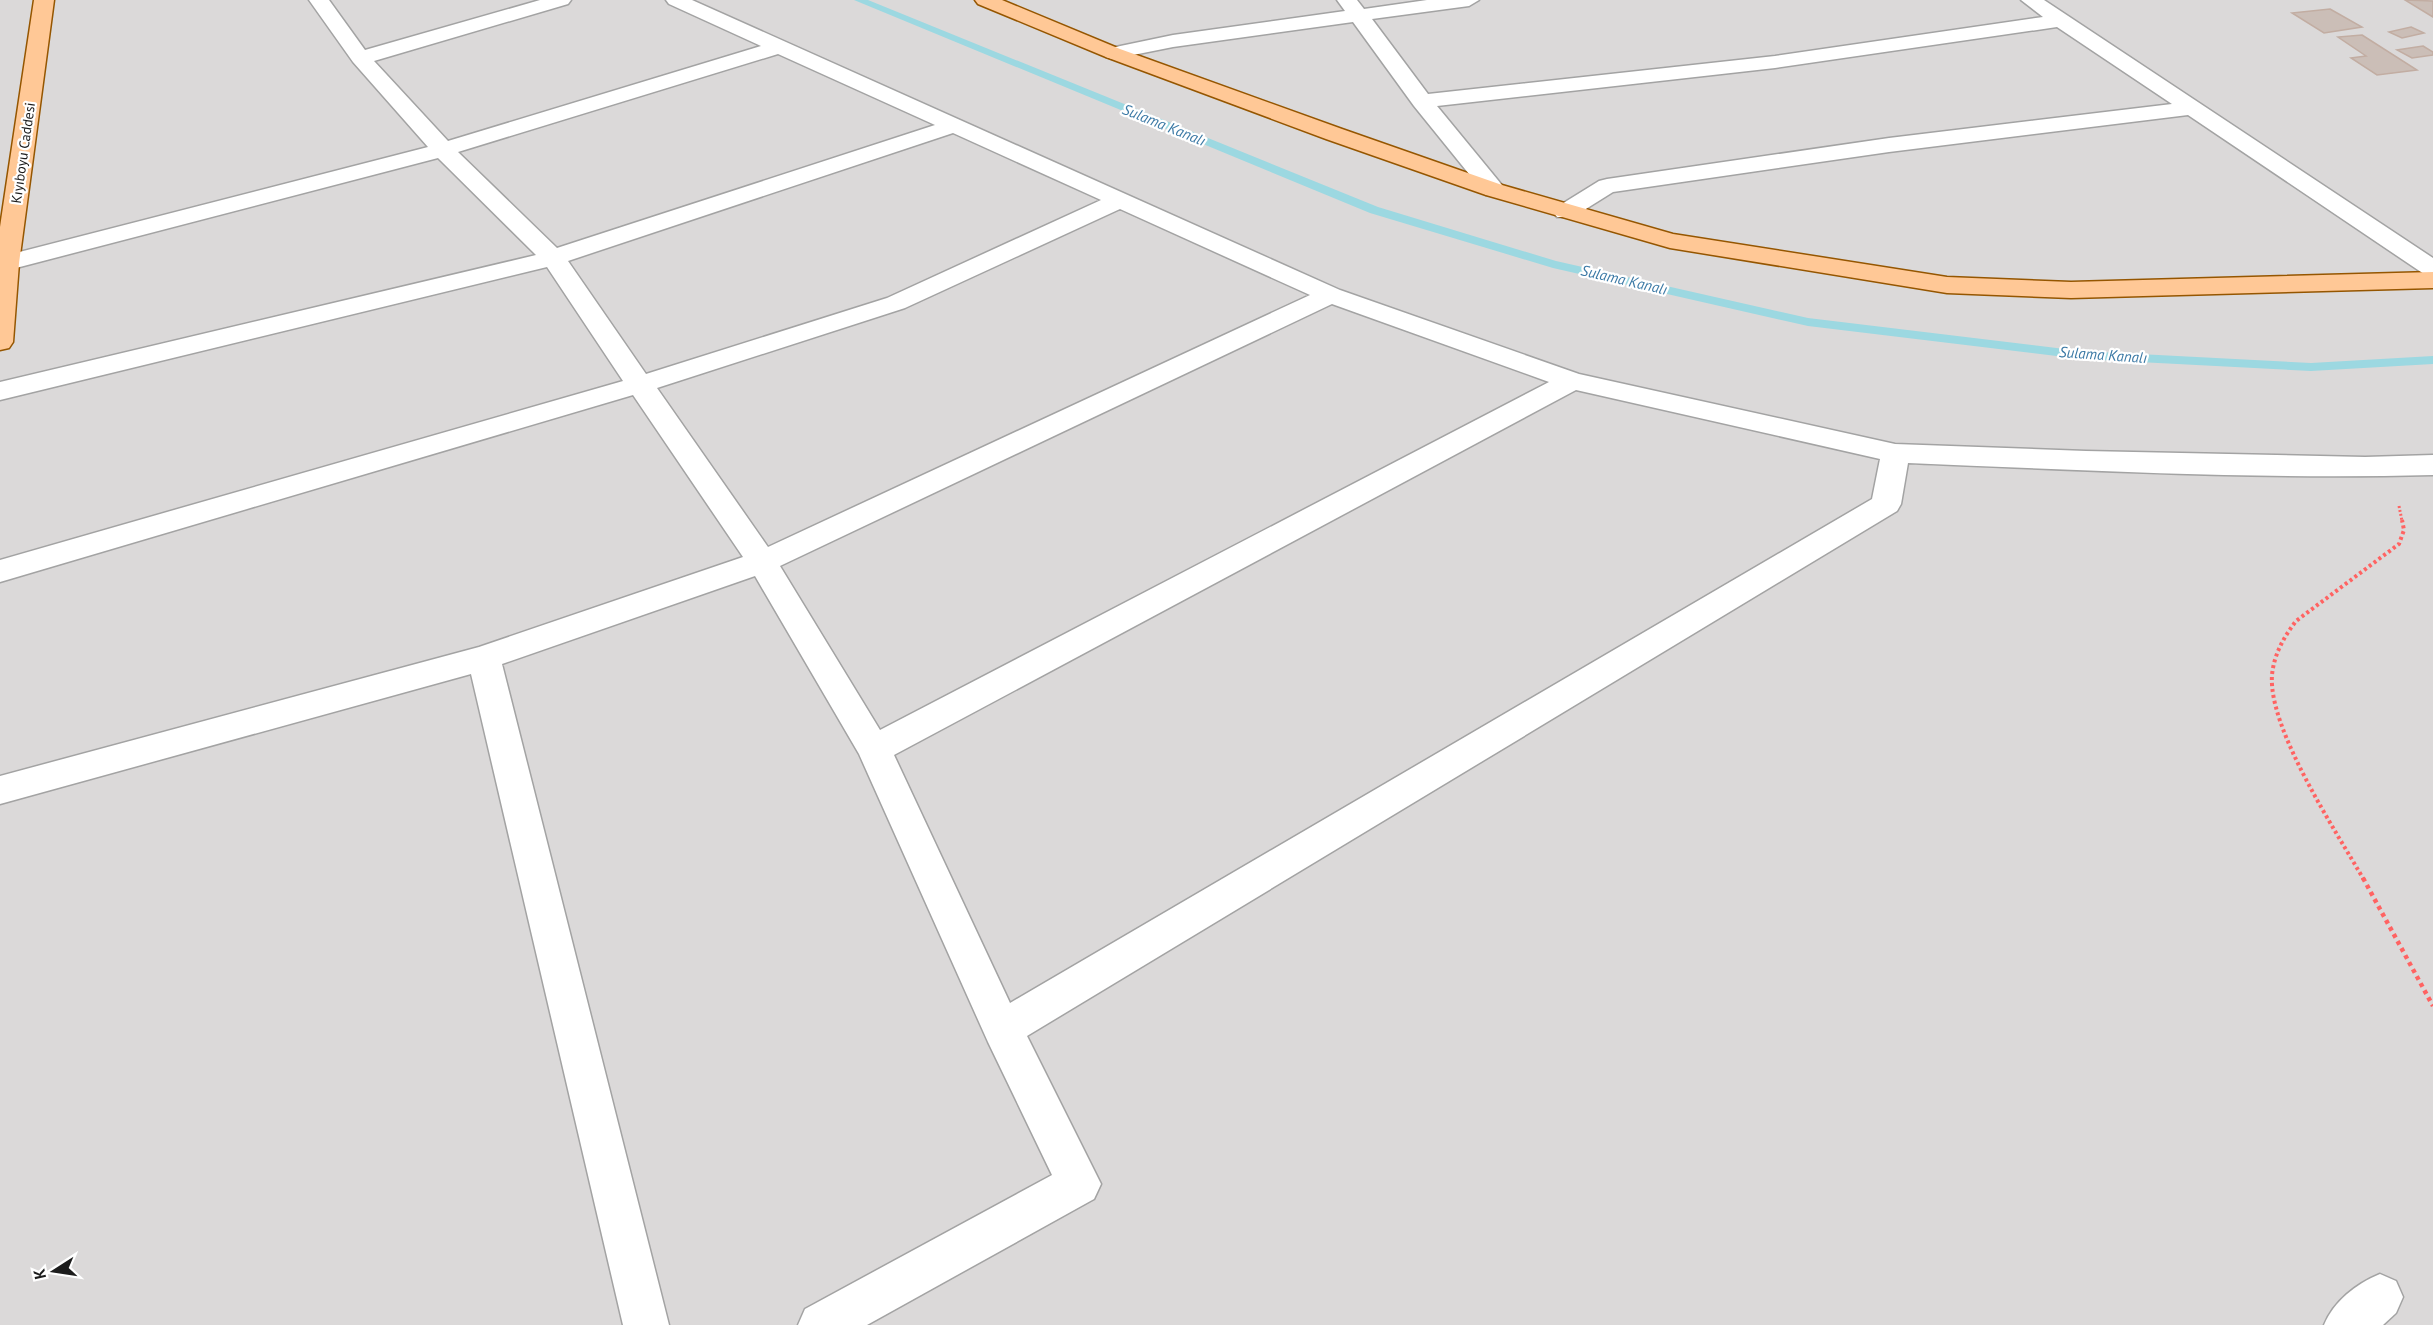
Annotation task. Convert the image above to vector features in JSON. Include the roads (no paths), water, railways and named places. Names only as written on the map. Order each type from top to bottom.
[{"type":"main road","name":"Kıyıboyu Caddesi","points":[[0,342],[7,263],[44,0]]},
{"type":"main road","points":[[985,0],[1113,52],[1494,190],[1670,241],[1947,285],[2071,290],[2433,280]]},
{"type":"street","points":[[319,0],[360,58],[442,150],[553,258],[642,384],[762,562],[874,749],[1002,1029],[1079,1184],[821,1325]]},
{"type":"street","points":[[360,58],[561,0]]},
{"type":"street","points":[[676,0],[1331,295],[1572,381],[1895,453],[2086,461],[2365,467],[2433,465]]},
{"type":"street","points":[[1113,52],[1352,7],[1469,0]]},
{"type":"street","points":[[2031,0],[2433,269]]},
{"type":"street","points":[[1352,7],[1422,101],[1494,190]]},
{"type":"street","points":[[1422,101],[1775,62],[2061,20]]},
{"type":"street","points":[[7,263],[442,150],[779,47]]},
{"type":"street","points":[[1565,212],[1607,186],[1889,145],[2190,108]]},
{"type":"street","points":[[0,391],[553,258],[956,125]]},
{"type":"street","points":[[0,571],[642,384],[896,303],[1118,201]]},
{"type":"street","points":[[0,790],[484,658],[762,562],[1331,295]]},
{"type":"street","points":[[874,749],[1572,381]]},
{"type":"street","points":[[1002,1029],[1886,504],[1895,453]]},
{"type":"street","points":[[484,658],[646,1325]]},
{"type":"street","points":[[2347,1325],[2380,1297]]},
{"type":"waterway","name":"Sulama Kanalı","points":[[859,0],[1374,210],[1553,264],[1808,322],[2081,355],[2311,367],[2433,360]]}]
